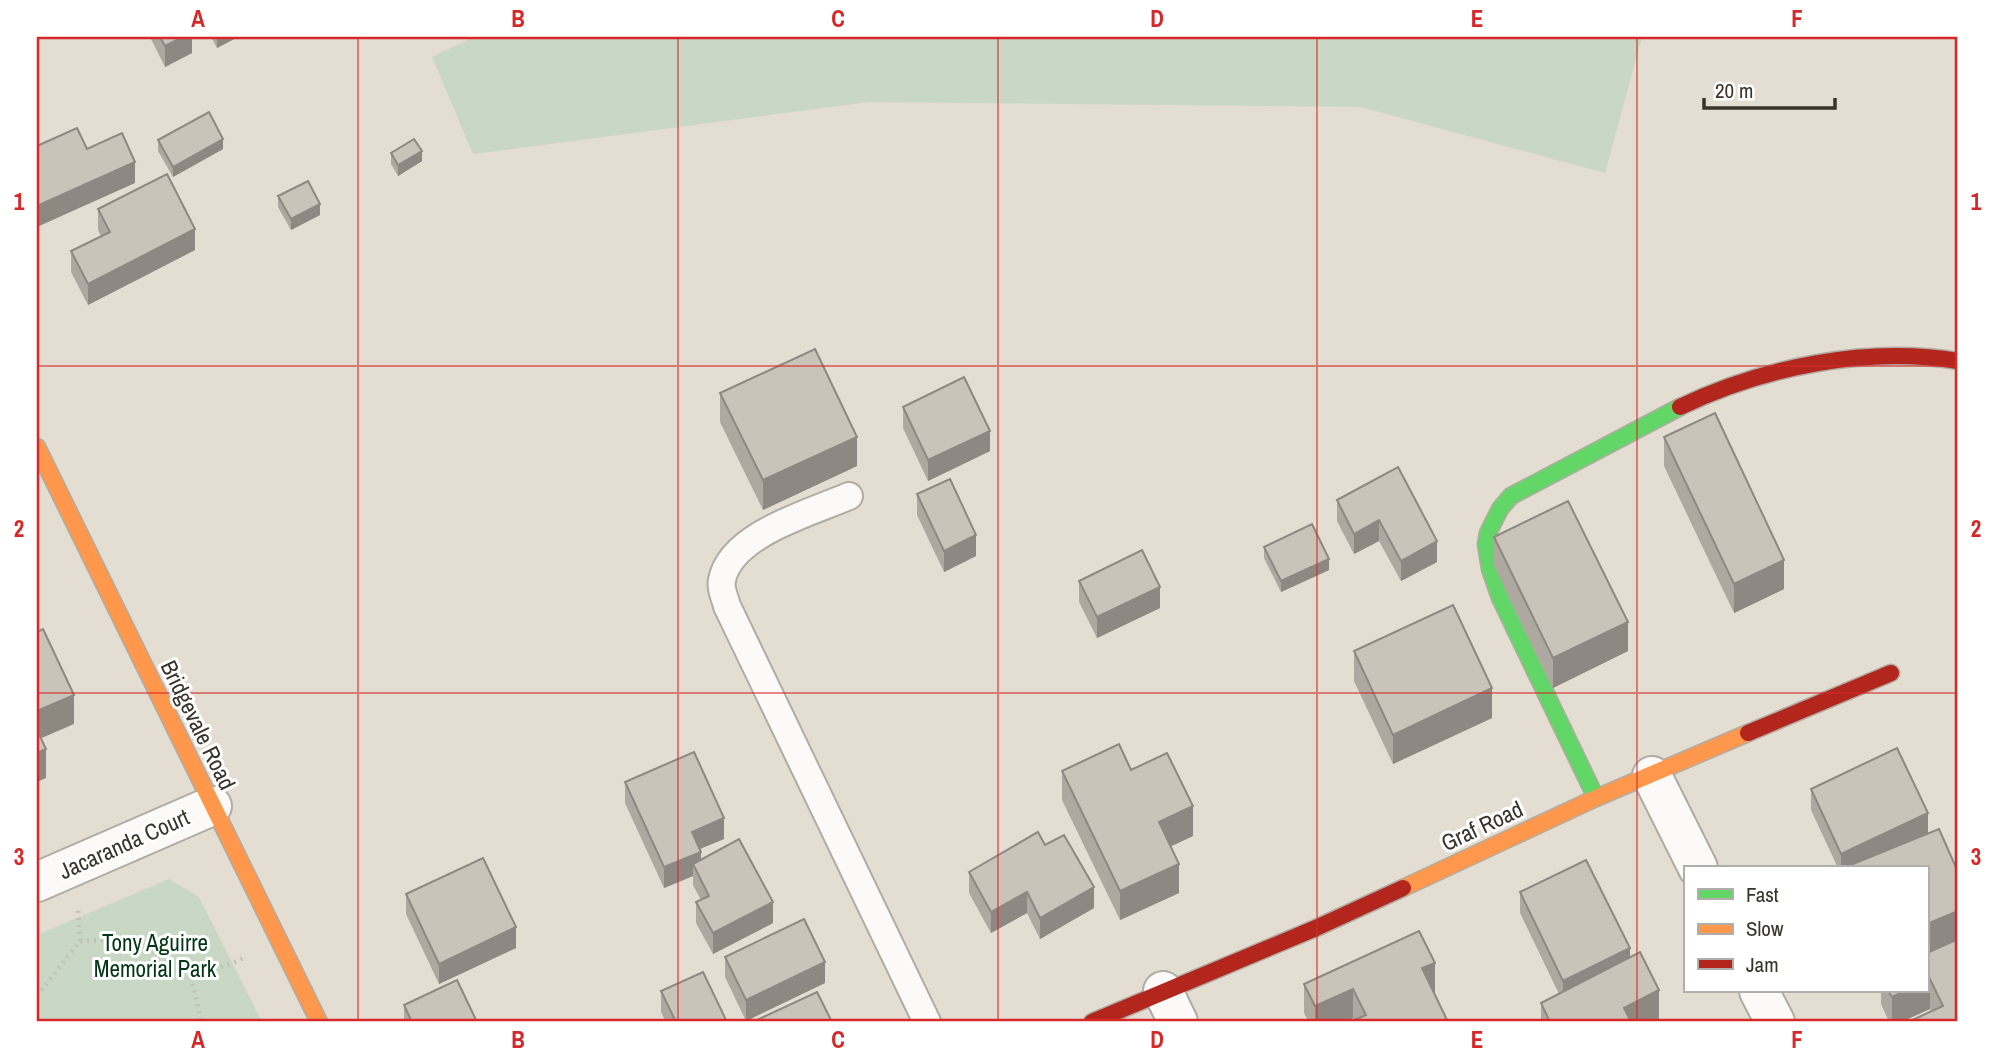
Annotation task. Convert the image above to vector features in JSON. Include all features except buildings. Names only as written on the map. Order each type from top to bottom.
[{"type":"street","points":[[1596,798],[1500,598],[1488,566],[1485,548],[1491,521],[1499,508],[1511,496],[1651,423],[1747,379],[1786,368],[1886,356],[1938,357],[1958,361]]},
{"type":"street","name":"Bridgevale Road","points":[[37,447],[319,1022]]},
{"type":"street","name":"Graf Road","points":[[1092,1022],[1171,1007],[1316,928],[1596,798],[1891,673]]},
{"type":"street","points":[[1652,776],[1697,866]]},
{"type":"street","name":"Jacaranda Court","points":[[37,882],[212,806]]},
{"type":"street","points":[[1760,992],[1775,1022]]},
{"type":"lane","points":[[849,496],[755,536],[738,550],[726,566],[721,583],[727,606],[928,1022]]},
{"type":"path","points":[[37,996],[80,941],[74,866]]},
{"type":"path","points":[[80,941],[133,939],[191,977],[201,1022]]},
{"type":"path","points":[[191,977],[233,963],[278,939]]},
{"type":"green space","points":[[474,37],[1642,37],[1605,173],[1361,107],[869,102],[473,154],[432,57]]},
{"type":"green space","name":"Tony Aguirre Memorial Park","points":[[169,879],[199,897],[262,1022],[37,1022],[37,935]]},
{"type":"traffic: fast","points":[[1596,798],[1500,598],[1490,569],[1486,544],[1488,533],[1500,509],[1511,496],[1680,407]]},
{"type":"traffic: slow","points":[[37,447],[319,1022]]},
{"type":"traffic: slow","points":[[1403,888],[1596,798],[1748,733]]},
{"type":"traffic: jam","points":[[1680,407],[1746,381],[1816,363],[1888,356],[1958,361]]},
{"type":"traffic: jam","points":[[1748,733],[1891,673]]},
{"type":"traffic: jam","points":[[1092,1022],[1316,928],[1403,888]]}]
